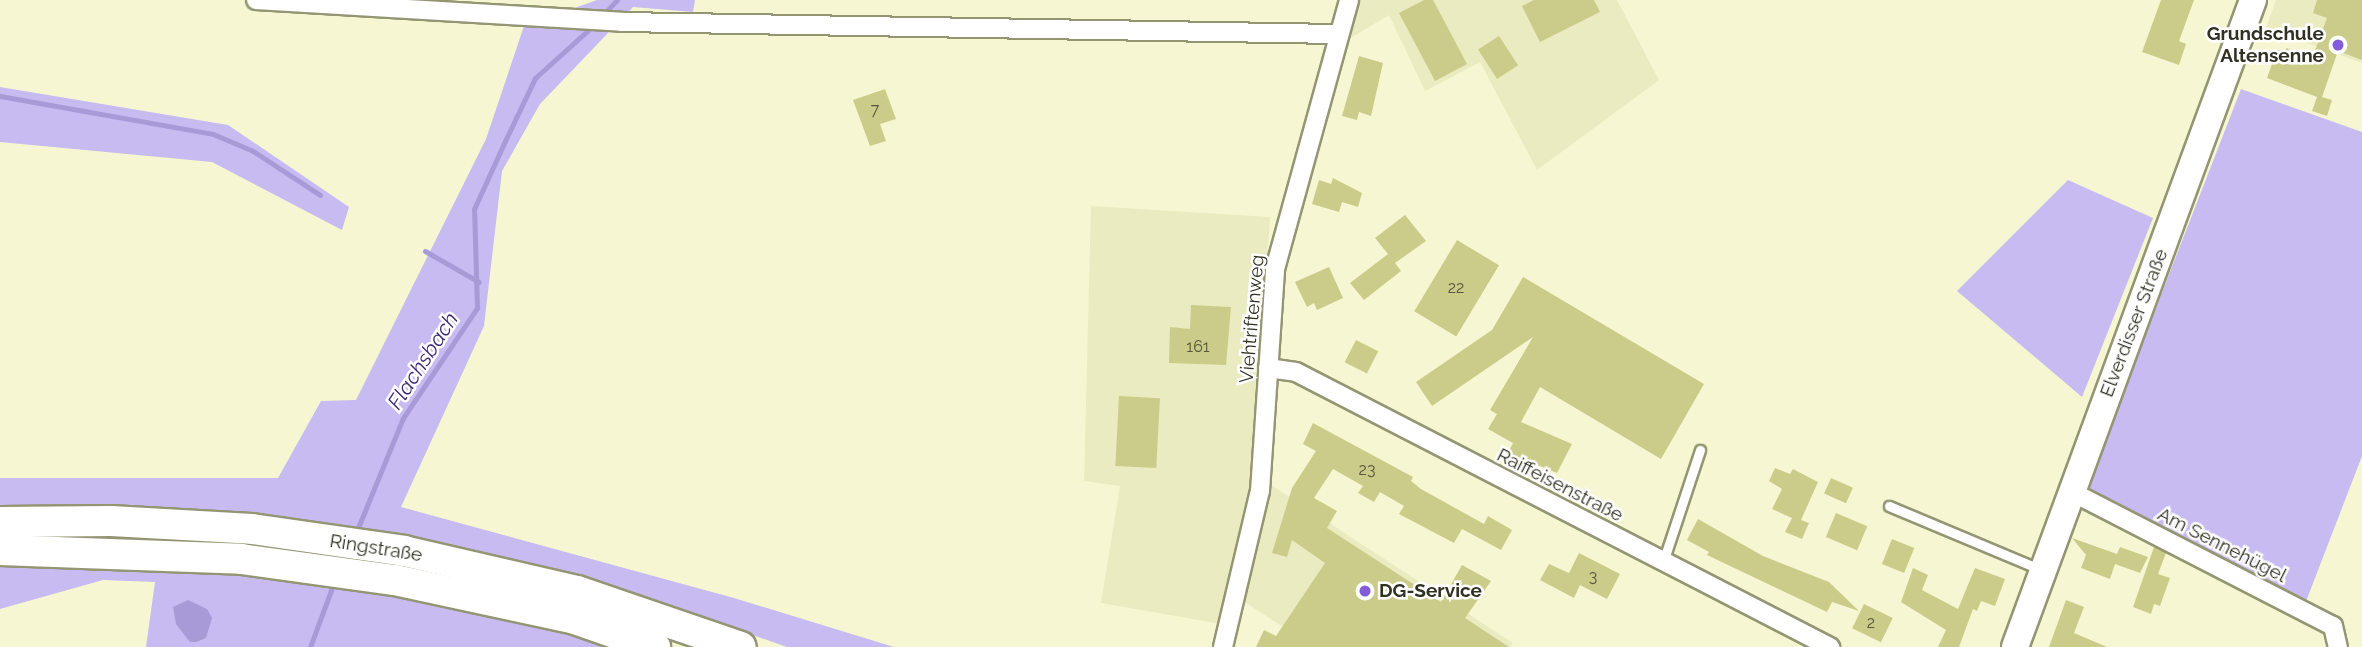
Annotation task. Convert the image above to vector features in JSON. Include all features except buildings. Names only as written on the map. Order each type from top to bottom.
[{"type":"highway","name":"Ringstraße","points":[[0,522],[111,521],[252,529],[404,551],[577,591],[740,647]]},
{"type":"highway","name":"Ringstraße","points":[[0,550],[241,559],[395,580],[575,619],[655,647]]},
{"type":"main road","name":"Elverdisser Straße","points":[[2015,647],[2253,0]]},
{"type":"street","points":[[256,0],[621,22],[1339,34]]},
{"type":"street","name":"Viehtriftenweg","points":[[1223,647],[1260,491],[1275,269],[1349,0]]},
{"type":"street","name":"Raiffeisenstraße","points":[[1268,368],[1296,372],[1830,647]]},
{"type":"street","name":"Am Sennehügel","points":[[2072,492],[2333,626],[2338,647]]},
{"type":"lane","points":[[1663,562],[1700,450]]},
{"type":"lane","points":[[1889,506],[2044,571]]},
{"type":"shaded area","points":[[597,0],[695,0],[693,12],[633,7],[540,104],[502,171],[484,326],[401,507],[734,598],[894,647],[787,647],[649,599],[409,536],[211,511],[78,505],[0,509],[0,478],[278,478],[321,401],[356,400],[486,139],[524,26]]},
{"type":"shaded area","points":[[1357,0],[1617,0],[1659,80],[1537,170],[1480,62],[1425,91],[1389,15],[1349,39]]},
{"type":"shaded area","name":"Grundschule Altensenne","points":[[2276,0],[2362,0],[2362,63],[2266,28]]},
{"type":"shaded area","points":[[0,87],[228,125],[349,207],[342,230],[212,162],[0,142]]},
{"type":"shaded area","points":[[2241,89],[2362,132],[2362,456],[2305,604],[2085,491]]},
{"type":"shaded area","points":[[2068,180],[2153,218],[2082,397],[1957,291]]},
{"type":"shaded area","points":[[1091,206],[1270,217],[1252,487],[1221,624],[1101,603],[1120,486],[1084,481]]},
{"type":"shaded area","points":[[1268,483],[1513,643],[1510,647],[1314,647],[1243,601]]},
{"type":"shaded area","points":[[0,564],[99,565],[264,578],[403,597],[544,625],[610,647],[146,647],[155,582],[103,580],[0,609]]},
{"type":"shaded area","points":[[188,600],[207,609],[212,618],[206,638],[196,642],[190,642],[176,624],[173,607]]},
{"type":"waterway","name":"Flachsbach","points":[[602,16],[617,0]]},
{"type":"waterway","name":"Flachsbach","points":[[355,535],[403,418],[477,308],[474,209],[505,141],[535,78],[596,23]]},
{"type":"waterway","points":[[0,96],[213,134],[253,151],[320,195]]},
{"type":"waterway","points":[[425,251],[479,282]]},
{"type":"waterway","name":"Flachsbach","points":[[310,647],[334,582]]},
{"type":"place","name":"Grundschule Altensenne","points":[[2338,45]]},
{"type":"place","name":"DG-Service","points":[[1365,591]]}]
